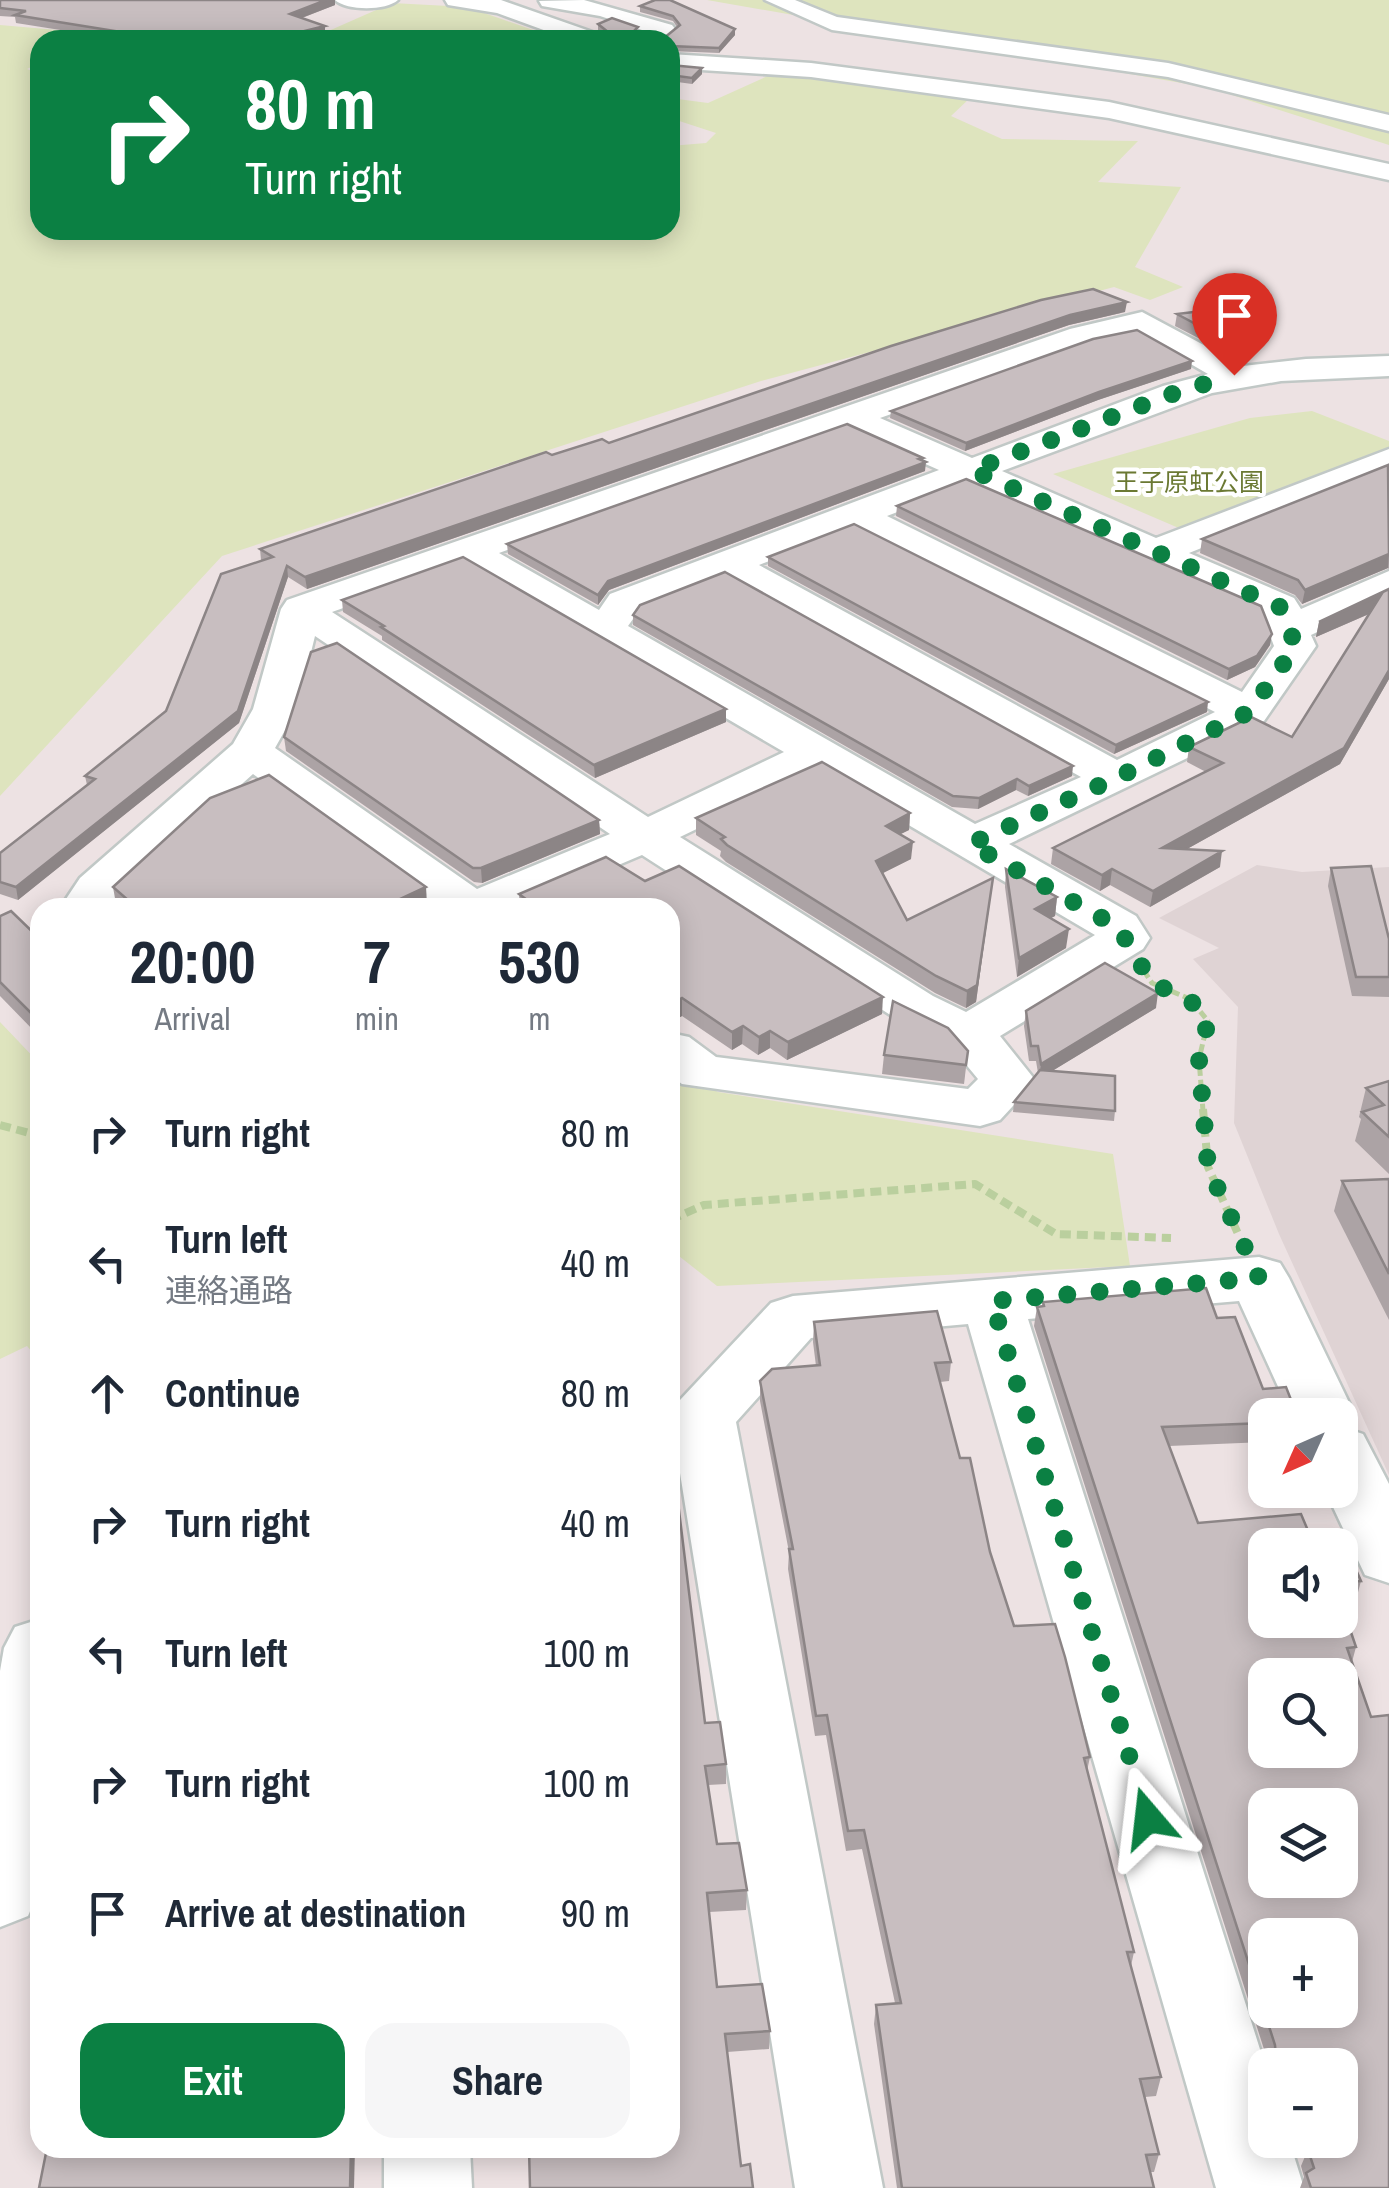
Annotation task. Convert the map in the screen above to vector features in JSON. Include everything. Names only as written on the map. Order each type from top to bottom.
[{"type":"street","points":[[346,0],[386,0]]},
{"type":"street","points":[[456,0],[501,7],[565,30]]},
{"type":"street","points":[[546,0],[604,10],[664,30]]},
{"type":"street","points":[[776,0],[808,16],[871,30],[1168,70],[1389,123]]},
{"type":"street","points":[[778,67],[871,30]]},
{"type":"street","points":[[680,62],[778,67],[1136,114],[1389,172]]},
{"type":"street","points":[[300,610],[1081,336],[1142,322],[1234,375]]},
{"type":"street","points":[[605,630],[624,602],[1175,393],[1234,375],[1282,369],[1389,366]]},
{"type":"street","points":[[846,416],[1280,607],[1292,629],[1296,646],[1249,712],[970,844]]},
{"type":"street","points":[[1156,552],[1389,460]]},
{"type":"street","points":[[854,514],[1249,712]]},
{"type":"street","points":[[466,550],[1118,927],[1125,938],[968,1033]]},
{"type":"street","points":[[725,562],[1116,778]]},
{"type":"street","points":[[1292,629],[1389,583]]},
{"type":"street","points":[[90,898],[97,888],[251,752],[275,709],[300,610]]},
{"type":"street","points":[[300,610],[914,1007],[968,1033],[1009,1081],[980,1108],[702,1072],[680,1057]]},
{"type":"street","points":[[251,752],[459,898]]},
{"type":"street","points":[[497,898],[645,836],[815,754]]},
{"type":"street","points":[[839,2188],[687,1431],[793,1318],[1259,1278],[1315,1398]]},
{"type":"street","points":[[992,1301],[1260,2188]]},
{"type":"street","points":[[1358,1490],[1389,1556]]},
{"type":"street","points":[[0,1891],[30,1709]]},
{"type":"street","points":[[427,2158],[428,2188]]},
{"type":"path","points":[[1125,938],[1152,983],[1190,1000],[1208,1021],[1199,1059],[1208,1167],[1259,1278]]},
{"type":"path","points":[[0,1125],[30,1133]]},
{"type":"path","points":[[680,1215],[704,1204],[975,1184],[1056,1234],[1169,1238],[1259,1278]]},
{"type":"shaded area","points":[[1257,865],[1302,872],[1389,867],[1389,1475],[1358,1407],[1358,1398],[1354,1398],[1279,1234],[1234,1123],[1238,1007],[1193,959],[1219,948],[1159,918]]},
{"type":"green space","points":[[707,0],[1389,0],[1389,145],[1210,88]]},
{"type":"green space","points":[[392,3],[467,7],[533,30],[331,30]]},
{"type":"green space","points":[[0,25],[57,30],[30,30],[30,240],[680,240],[680,145],[706,143],[716,133],[680,121],[680,99],[708,103],[772,74],[970,98],[951,116],[1002,139],[1138,141],[1098,182],[1181,187],[1135,267],[1183,287],[1150,300],[1114,287],[761,381],[222,556],[0,796]]},
{"type":"green space","name":"王子原虹公園","points":[[1312,411],[1389,441],[1389,448],[1188,532],[1053,474],[1250,418]]},
{"type":"green space","points":[[0,1022],[30,1054],[30,1349],[27,1346],[0,1359]]},
{"type":"green space","points":[[680,1071],[718,1092],[1113,1154],[1130,1266],[717,1286],[680,1257]]},
{"type":"building","points":[[0,0],[326,0],[290,14],[325,26],[309,30],[108,30],[15,15],[26,11],[0,8]]},
{"type":"building","points":[[670,0],[735,29],[719,48],[680,46],[680,30],[674,30],[680,25],[673,16],[640,6]]},
{"type":"building","points":[[612,18],[638,27],[606,30],[598,24]]},
{"type":"building","points":[[680,66],[702,68],[692,78],[680,76]]},
{"type":"building","points":[[1093,289],[1127,302],[1070,315],[305,577],[287,566],[238,711],[16,887],[0,882],[0,853],[95,779],[85,776],[166,711],[221,574],[273,557],[260,549],[546,452],[552,455],[602,439],[609,443],[891,346],[1041,300]]},
{"type":"building","points":[[1210,310],[1248,337],[1231,343],[1177,314]]},
{"type":"building","points":[[1137,330],[1192,361],[966,443],[891,411],[1093,339]]},
{"type":"building","points":[[847,424],[926,462],[608,581],[598,595],[507,544]]},
{"type":"building","points":[[1388,465],[1389,554],[1305,590],[1298,580],[1202,539]]},
{"type":"building","points":[[966,479],[1261,606],[1272,634],[1257,656],[1229,669],[897,506]]},
{"type":"building","points":[[854,524],[1208,702],[1116,745],[768,557]]},
{"type":"building","points":[[463,557],[726,709],[594,765],[342,600]]},
{"type":"building","points":[[725,572],[1073,766],[1029,786],[1017,779],[979,798],[953,796],[633,615],[640,605]]},
{"type":"building","points":[[1389,589],[1389,670],[1344,748],[1162,848],[1222,851],[1153,891],[1112,869],[1102,875],[1053,848],[1223,763],[1189,747],[1251,717],[1292,737],[1381,595],[1319,622]]},
{"type":"building","points":[[337,643],[599,820],[473,868],[284,737],[311,652]]},
{"type":"building","points":[[822,762],[910,813],[886,826],[913,842],[876,861],[907,920],[993,878],[977,985],[967,991],[936,976],[727,845],[721,839],[725,837],[696,818]]},
{"type":"building","points":[[269,775],[426,887],[402,898],[126,898],[113,887],[210,798]]},
{"type":"building","points":[[606,857],[645,881],[679,866],[883,997],[788,1042],[770,1031],[759,1037],[743,1026],[732,1032],[680,999],[680,898],[524,898],[519,894]]},
{"type":"building","points":[[1371,866],[1389,939],[1389,977],[1356,977],[1331,868]]},
{"type":"building","points":[[1006,869],[1057,897],[1035,909],[1069,929],[1019,958]]},
{"type":"building","points":[[11,911],[30,929],[30,1012],[0,982],[0,916]]},
{"type":"building","points":[[1105,963],[1158,993],[1041,1064],[1038,1046],[1031,1046],[1026,1011]]},
{"type":"building","points":[[893,1001],[948,1028],[968,1051],[966,1065],[884,1055]]},
{"type":"building","points":[[1040,1070],[1115,1076],[1115,1111],[1014,1102]]},
{"type":"building","points":[[1389,1081],[1389,1137],[1362,1112],[1384,1105],[1366,1088]]},
{"type":"building","points":[[1389,1179],[1389,1274],[1342,1181]]},
{"type":"building","points":[[1206,1288],[1217,1318],[1235,1317],[1263,1389],[1286,1387],[1290,1398],[1248,1398],[1248,1424],[1162,1427],[1198,1523],[1301,1514],[1307,1528],[1248,1528],[1248,1638],[1353,1638],[1356,1647],[1347,1648],[1350,1658],[1248,1658],[1248,1768],[1358,1768],[1358,1680],[1371,1717],[1389,1715],[1389,2188],[1311,2188],[1306,2173],[1314,2168],[1311,2158],[1358,2158],[1358,2048],[1275,2048],[1270,2028],[1358,2028],[1358,1918],[1248,1918],[1248,1961],[1037,1307],[1044,1306],[1043,1302]]},
{"type":"building","points":[[937,1311],[951,1362],[935,1363],[960,1458],[970,1458],[990,1552],[1014,1626],[1055,1624],[1090,1757],[1084,1758],[1134,1952],[1127,1952],[1161,2077],[1140,2079],[1159,2154],[1146,2155],[1154,2188],[902,2188],[876,2005],[901,2003],[864,1830],[848,1831],[827,1715],[816,1716],[789,1549],[793,1549],[760,1381],[772,1369],[820,1365],[814,1322]]},
{"type":"building","points":[[680,1519],[705,1723],[720,1722],[726,1764],[705,1766],[717,1844],[739,1843],[747,1890],[707,1893],[717,1987],[762,1984],[770,2031],[725,2034],[741,2166],[750,2164],[753,2188],[530,2188],[529,2158],[680,2158]]},
{"type":"building","points":[[45,2158],[351,2158],[350,2188],[39,2188]]},
{"type":"route","points":[[1148,1818],[992,1301],[1259,1278],[1208,1167],[1199,1059],[1208,1021],[1190,1000],[1152,983],[1118,927],[970,844],[1249,712],[1296,646],[1280,607],[972,470],[1175,393],[1234,375]]}]
